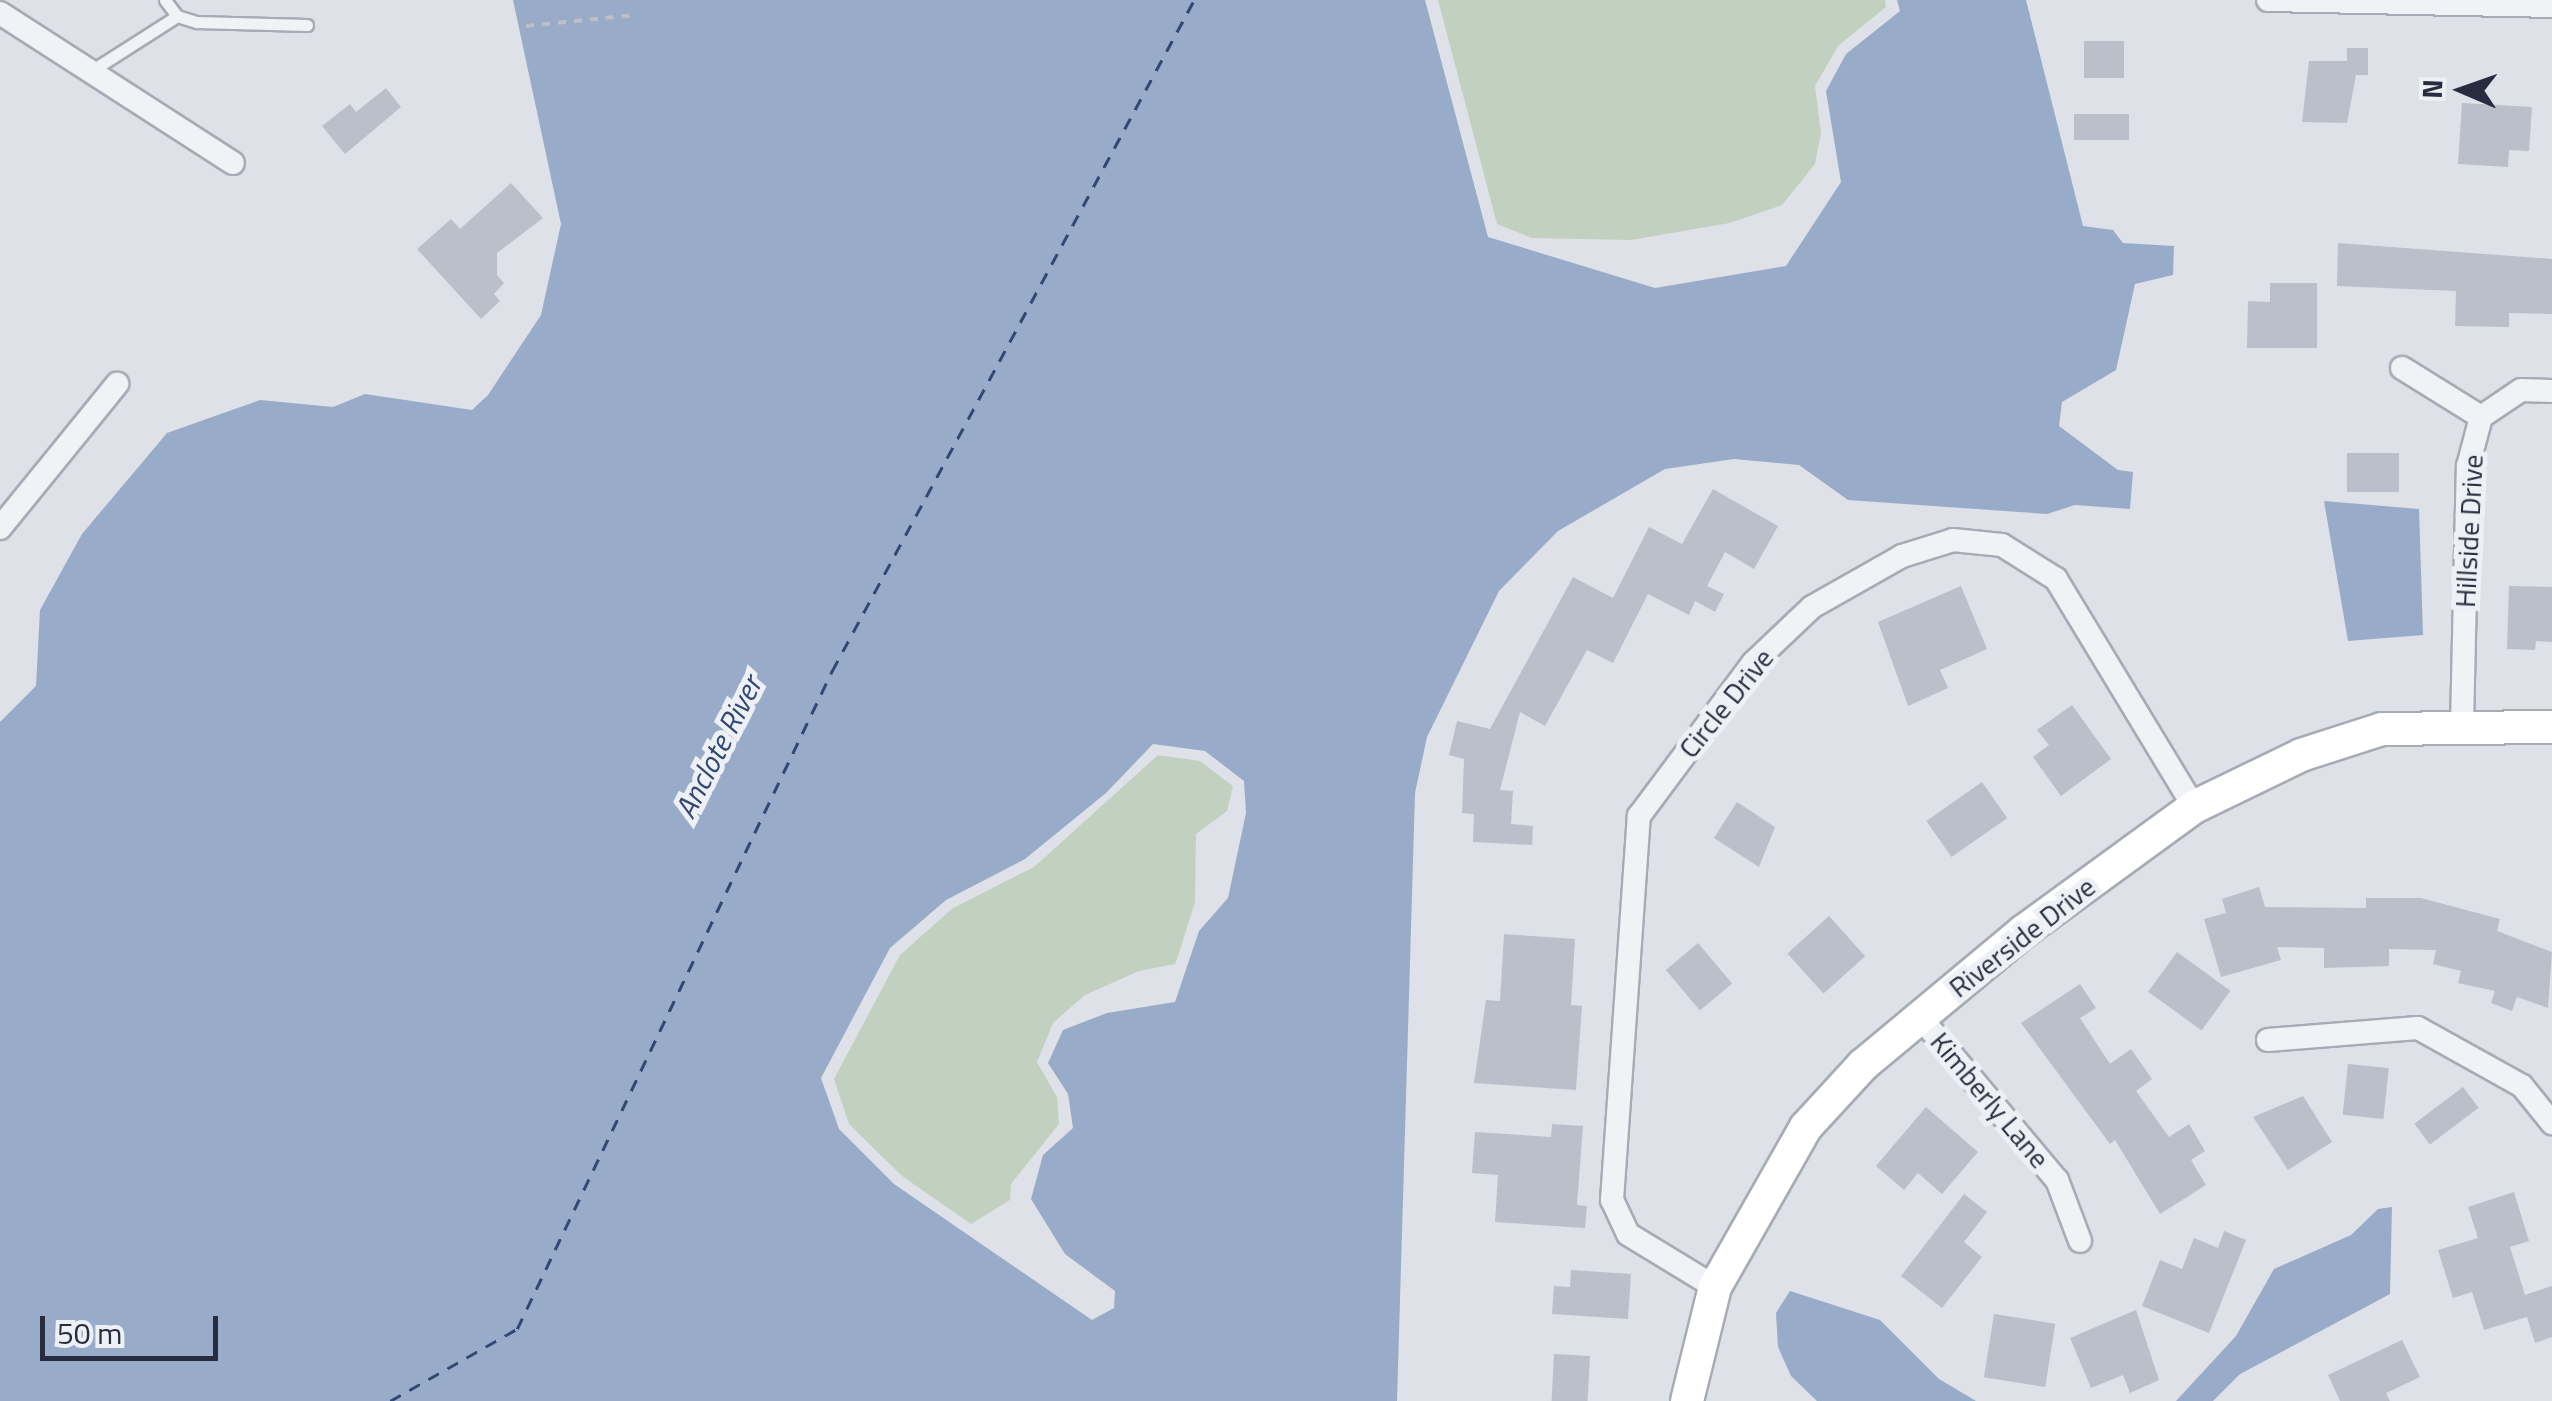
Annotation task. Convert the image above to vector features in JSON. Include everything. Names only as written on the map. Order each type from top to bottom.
[{"type":"street","points":[[2268,0],[2552,6]]},
{"type":"street","points":[[0,12],[233,163]]},
{"type":"street","points":[[2402,368],[2480,418]]},
{"type":"street","points":[[0,528],[117,384]]},
{"type":"street","name":"Hillside Drive","points":[[2462,725],[2468,466],[2480,418],[2521,390],[2552,391]]},
{"type":"street","name":"Circle Drive","points":[[1715,1287],[1628,1234],[1612,1200],[1638,816],[1752,663],[1812,606],[1902,556],[1953,540],[2002,545],[2056,580],[2194,807]]},
{"type":"street","name":"Riverside Drive","points":[[1687,1401],[1715,1287],[1806,1128],[1862,1065],[1920,1017],[2194,807],[2301,755],[2382,730],[2462,725],[2552,726]]},
{"type":"street","name":"Kimberly Lane","points":[[1920,1017],[2056,1180],[2080,1241]]},
{"type":"street","points":[[2268,1040],[2418,1028],[2522,1086],[2552,1122]]},
{"type":"lane","points":[[165,0],[177,16]]},
{"type":"lane","points":[[90,71],[177,16],[307,25]]},
{"type":"path","points":[[526,26],[634,15]]},
{"type":"green space","points":[[1438,0],[1885,0],[1886,7],[1838,46],[1815,86],[1821,133],[1815,164],[1782,205],[1730,223],[1631,240],[1532,238],[1497,224]]},
{"type":"green space","points":[[1158,755],[1200,761],[1233,786],[1227,811],[1196,834],[1195,902],[1175,964],[1139,971],[1085,995],[1053,1023],[1037,1062],[1057,1097],[1059,1124],[1011,1184],[1010,1200],[971,1224],[902,1176],[849,1124],[834,1079],[900,955],[953,908],[1034,867]]},
{"type":"water","name":"Anclote River","points":[[513,0],[1425,0],[1488,237],[1655,288],[1786,266],[1841,182],[1826,91],[1846,54],[1900,11],[1897,0],[2026,0],[2083,226],[2113,230],[2123,243],[2174,246],[2173,275],[2135,284],[2116,370],[2062,402],[2059,426],[2118,470],[2133,472],[2130,509],[2075,505],[2047,514],[1848,500],[1799,465],[1734,459],[1665,469],[1558,531],[1499,591],[1427,737],[1415,793],[1397,1401],[0,1401],[0,722],[36,686],[40,610],[82,534],[167,433],[260,400],[333,407],[365,394],[472,410],[488,395],[541,315],[561,224]],"holes":[[[1153,744],[1205,751],[1244,781],[1246,813],[1228,898],[1199,931],[1175,1002],[1107,1013],[1063,1030],[1048,1063],[1068,1094],[1073,1128],[1043,1155],[1031,1199],[1065,1254],[1115,1291],[1114,1308],[1092,1320],[894,1184],[839,1129],[821,1078],[890,948],[946,900],[1025,859],[1106,793]]]},
{"type":"water","points":[[2324,501],[2419,509],[2423,635],[2348,641]]},
{"type":"water","points":[[2392,1207],[2390,1294],[2240,1374],[2213,1401],[2176,1401],[2236,1336],[2274,1269],[2351,1235],[2378,1209]]},
{"type":"water","points":[[1790,1291],[1880,1320],[1939,1379],[1976,1401],[1817,1401],[1791,1376],[1778,1347],[1776,1313]]},
{"type":"building","points":[[2084,41],[2124,41],[2124,78],[2084,78]]},
{"type":"building","points":[[2347,48],[2368,48],[2368,75],[2356,75],[2347,123],[2302,122],[2309,61],[2347,61]]},
{"type":"building","points":[[386,88],[401,107],[345,154],[322,126],[350,104],[356,112]]},
{"type":"building","points":[[2462,103],[2532,107],[2529,151],[2509,150],[2508,167],[2458,164]]},
{"type":"building","points":[[2074,114],[2129,114],[2129,140],[2074,140]]},
{"type":"building","points":[[511,183],[543,218],[497,253],[497,275],[504,283],[494,294],[500,301],[481,319],[417,249],[451,219],[460,229]]},
{"type":"building","points":[[2338,243],[2552,259],[2552,314],[2509,313],[2509,327],[2455,326],[2456,291],[2337,286]]},
{"type":"building","points":[[2270,283],[2317,283],[2317,348],[2247,348],[2248,301],[2270,302]]},
{"type":"building","points":[[2347,453],[2399,453],[2399,492],[2347,492]]},
{"type":"building","points":[[1713,489],[1778,526],[1754,569],[1725,552],[1707,586],[1724,594],[1715,612],[1695,601],[1689,615],[1648,594],[1613,663],[1587,650],[1545,726],[1520,712],[1500,790],[1513,791],[1511,824],[1533,826],[1532,845],[1473,842],[1474,814],[1462,813],[1464,759],[1449,755],[1457,721],[1490,729],[1573,577],[1613,598],[1649,527],[1682,544]]},
{"type":"building","points":[[1961,586],[1987,649],[1940,670],[1948,688],[1908,706],[1878,622]]},
{"type":"building","points":[[2509,586],[2552,587],[2552,642],[2536,641],[2535,650],[2507,649]]},
{"type":"building","points":[[2072,705],[2111,759],[2061,796],[2033,757],[2049,745],[2037,730]]},
{"type":"building","points":[[1982,782],[2007,818],[1952,857],[1926,821]]},
{"type":"building","points":[[1737,802],[1775,827],[1759,867],[1714,838]]},
{"type":"building","points":[[2259,887],[2265,907],[2366,908],[2366,898],[2421,898],[2500,919],[2497,931],[2552,952],[2548,1008],[2517,997],[2512,1011],[2491,1003],[2495,991],[2458,983],[2461,971],[2433,964],[2436,950],[2389,949],[2389,966],[2324,968],[2324,948],[2277,947],[2281,960],[2221,977],[2204,919],[2226,913],[2222,899]]},
{"type":"building","points":[[1829,916],[1865,956],[1824,994],[1787,953]]},
{"type":"building","points":[[1504,934],[1575,939],[1571,1005],[1582,1006],[1576,1090],[1474,1083],[1486,1000],[1500,1001]]},
{"type":"building","points":[[1698,943],[1732,984],[1700,1011],[1666,970]]},
{"type":"building","points":[[2177,952],[2230,991],[2202,1030],[2148,992]]},
{"type":"building","points":[[2080,984],[2096,1008],[2080,1018],[2110,1064],[2131,1049],[2152,1079],[2136,1091],[2169,1137],[2189,1124],[2205,1151],[2191,1160],[2206,1185],[2160,1214],[2115,1140],[2110,1144],[2021,1023]]},
{"type":"building","points":[[2348,1064],[2389,1068],[2383,1119],[2343,1115]]},
{"type":"building","points":[[2463,1087],[2479,1108],[2430,1144],[2414,1124]]},
{"type":"building","points":[[2303,1096],[2332,1142],[2288,1170],[2253,1117]]},
{"type":"building","points":[[1926,1107],[1978,1152],[1942,1194],[1918,1173],[1904,1190],[1876,1166]]},
{"type":"building","points":[[1552,1124],[1583,1126],[1577,1205],[1587,1206],[1585,1228],[1495,1222],[1498,1175],[1472,1173],[1475,1132],[1551,1137]]},
{"type":"building","points":[[2514,1192],[2529,1241],[2510,1247],[2525,1295],[2552,1286],[2552,1337],[2535,1343],[2527,1317],[2484,1330],[2472,1292],[2453,1298],[2438,1250],[2478,1238],[2468,1207]]},
{"type":"building","points":[[1964,1194],[1987,1212],[1964,1242],[1982,1257],[1942,1308],[1901,1276]]},
{"type":"building","points":[[2224,1231],[2246,1240],[2209,1333],[2142,1306],[2160,1260],[2182,1269],[2194,1238],[2218,1248]]},
{"type":"building","points":[[1571,1270],[1631,1274],[1628,1319],[1552,1314],[1554,1286],[1570,1287]]},
{"type":"building","points":[[2136,1310],[2159,1380],[2130,1393],[2123,1375],[2091,1388],[2070,1338]]},
{"type":"building","points":[[1994,1314],[2055,1324],[2045,1387],[1984,1377]]},
{"type":"building","points":[[2402,1340],[2420,1377],[2386,1393],[2390,1401],[2340,1401],[2328,1375]]},
{"type":"building","points":[[1554,1354],[1590,1356],[1588,1401],[1552,1401]]},
{"type":"ferry route","points":[[390,1401],[517,1329],[832,671],[1194,0]]}]
